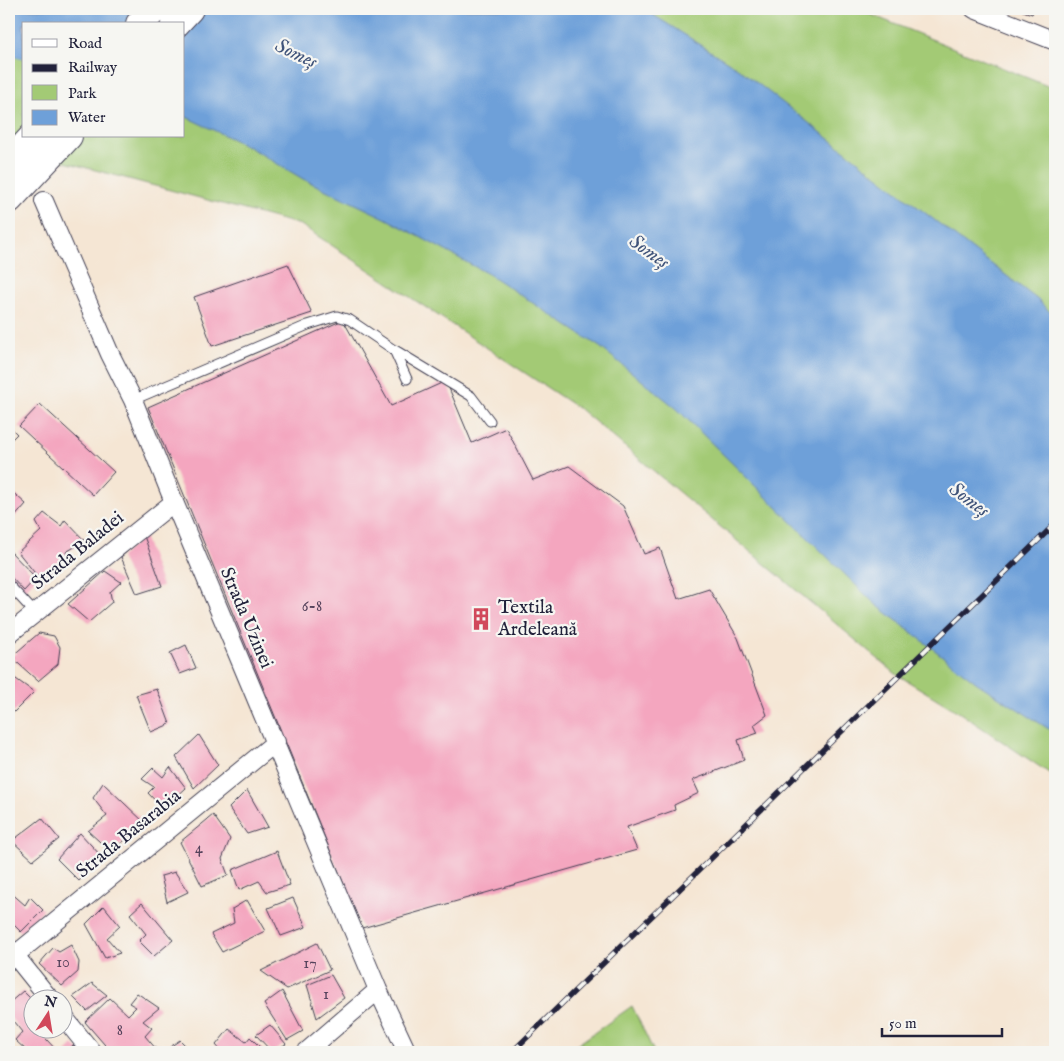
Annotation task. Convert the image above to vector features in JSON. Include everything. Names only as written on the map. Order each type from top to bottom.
[{"type":"main road","points":[[142,22],[154,9]]},
{"type":"main road","points":[[177,22],[189,9]]},
{"type":"main road","points":[[9,163],[32,138]]},
{"type":"main road","points":[[9,199],[66,138]]},
{"type":"street","points":[[974,9],[1055,41]]},
{"type":"street","name":"Strada Uzinei","points":[[44,201],[110,354],[133,400],[378,990],[407,1052]]},
{"type":"street","name":"Strada Baladei","points":[[9,634],[174,502]]},
{"type":"street","name":"Strada Basarabia","points":[[11,955],[276,742]]},
{"type":"street","points":[[11,955],[40,988]]},
{"type":"street","points":[[306,1052],[378,990]]},
{"type":"street","points":[[72,1027],[92,1052]]},
{"type":"lane","points":[[133,400],[331,317],[338,316],[350,320],[394,350],[471,396],[490,421]]},
{"type":"lane","points":[[394,350],[407,379]]},
{"type":"lane","points":[[9,586],[35,613]]},
{"type":"green space","points":[[9,9],[857,9],[1055,89],[1055,777],[960,713],[896,674],[581,410],[301,225],[9,147]]},
{"type":"green space","points":[[632,1006],[654,1052],[567,1052]]},
{"type":"water","name":"Someș","points":[[9,9],[644,9],[739,69],[1038,300],[1055,317],[1055,733],[977,683],[874,603],[676,408],[600,347],[490,275],[385,218],[303,179],[249,147],[185,116],[185,22],[22,22],[22,58],[9,55]]},
{"type":"building","points":[[1017,9],[1034,9],[1032,14]]},
{"type":"building","points":[[288,264],[312,313],[212,346],[194,297]]},
{"type":"building","name":"Textila Ardeleană","points":[[343,320],[391,406],[446,381],[472,443],[506,428],[533,480],[569,466],[623,506],[644,554],[660,548],[678,599],[709,589],[738,638],[767,715],[754,725],[758,733],[738,740],[744,760],[693,780],[699,793],[674,805],[675,810],[627,827],[637,850],[362,928],[148,407]]},
{"type":"building","points":[[40,404],[114,472],[93,495],[19,426]]},
{"type":"building","points":[[9,426],[17,434],[9,442]]},
{"type":"building","points":[[9,489],[26,504],[13,519],[9,516]]},
{"type":"building","points":[[44,513],[61,526],[65,520],[85,541],[66,552],[69,559],[42,582],[18,552],[41,531],[36,522]]},
{"type":"building","points":[[144,536],[162,586],[137,594],[121,557]]},
{"type":"building","points":[[9,550],[36,578],[24,591],[9,575]]},
{"type":"building","points":[[105,571],[121,582],[110,592],[112,602],[89,622],[68,604]]},
{"type":"building","points":[[39,633],[54,636],[60,647],[58,664],[38,681],[11,657]]},
{"type":"building","points":[[186,645],[196,668],[180,674],[170,653]]},
{"type":"building","points":[[9,674],[34,692],[9,717]]},
{"type":"building","points":[[157,689],[170,724],[151,732],[136,695]]},
{"type":"building","points":[[199,735],[218,765],[194,788],[176,757]]},
{"type":"building","points":[[170,767],[186,788],[163,809],[148,793],[154,787],[142,779],[153,768],[163,777]]},
{"type":"building","points":[[103,783],[145,823],[111,852],[88,831],[107,816],[93,798]]},
{"type":"building","points":[[247,790],[268,827],[247,834],[229,808]]},
{"type":"building","points":[[213,815],[230,839],[222,859],[228,875],[202,886],[180,842]]},
{"type":"building","points":[[42,818],[59,839],[33,860],[12,841]]},
{"type":"building","points":[[80,833],[102,857],[79,881],[57,859]]},
{"type":"building","points":[[277,851],[290,885],[267,892],[259,881],[239,890],[232,870]]},
{"type":"building","points":[[175,872],[188,892],[167,902],[161,876]]},
{"type":"building","points":[[9,891],[25,905],[30,897],[43,910],[21,932],[9,920]]},
{"type":"building","points":[[293,898],[306,927],[281,936],[268,908]]},
{"type":"building","points":[[247,900],[265,931],[222,952],[211,934],[234,923],[232,909]]},
{"type":"building","points":[[142,903],[173,940],[154,956],[139,941],[146,934],[130,914]]},
{"type":"building","points":[[104,906],[120,926],[107,938],[120,953],[105,958],[86,924]]},
{"type":"building","points":[[317,943],[330,970],[287,989],[261,971]]},
{"type":"building","points":[[71,945],[79,962],[78,972],[62,986],[39,964],[53,948],[59,952]]},
{"type":"building","points":[[331,975],[344,998],[317,1018],[307,985]]},
{"type":"building","points":[[92,983],[107,995],[87,1011],[73,997]]},
{"type":"building","points":[[282,991],[303,1031],[287,1040],[264,1004]]},
{"type":"building","points":[[22,992],[22,1032],[9,1016],[9,1003]]},
{"type":"building","points":[[137,993],[159,1008],[143,1021],[152,1028],[145,1036],[157,1050],[154,1052],[111,1052],[85,1022],[110,998],[128,1015],[136,1007],[129,1003]]},
{"type":"building","points":[[270,1025],[286,1044],[272,1052],[256,1035]]},
{"type":"building","points":[[229,1029],[246,1042],[250,1037],[265,1052],[222,1052],[216,1045]]},
{"type":"building","points":[[22,1032],[22,1038],[45,1038],[58,1052],[28,1052],[15,1040]]},
{"type":"building","points":[[180,1040],[192,1052],[163,1052]]},
{"type":"building","points":[[73,1045],[80,1052],[66,1052]]},
{"type":"railway","points":[[512,1052],[1055,524]]},
{"type":"place","name":"Textila Ardeleană","points":[[481,619]]}]
